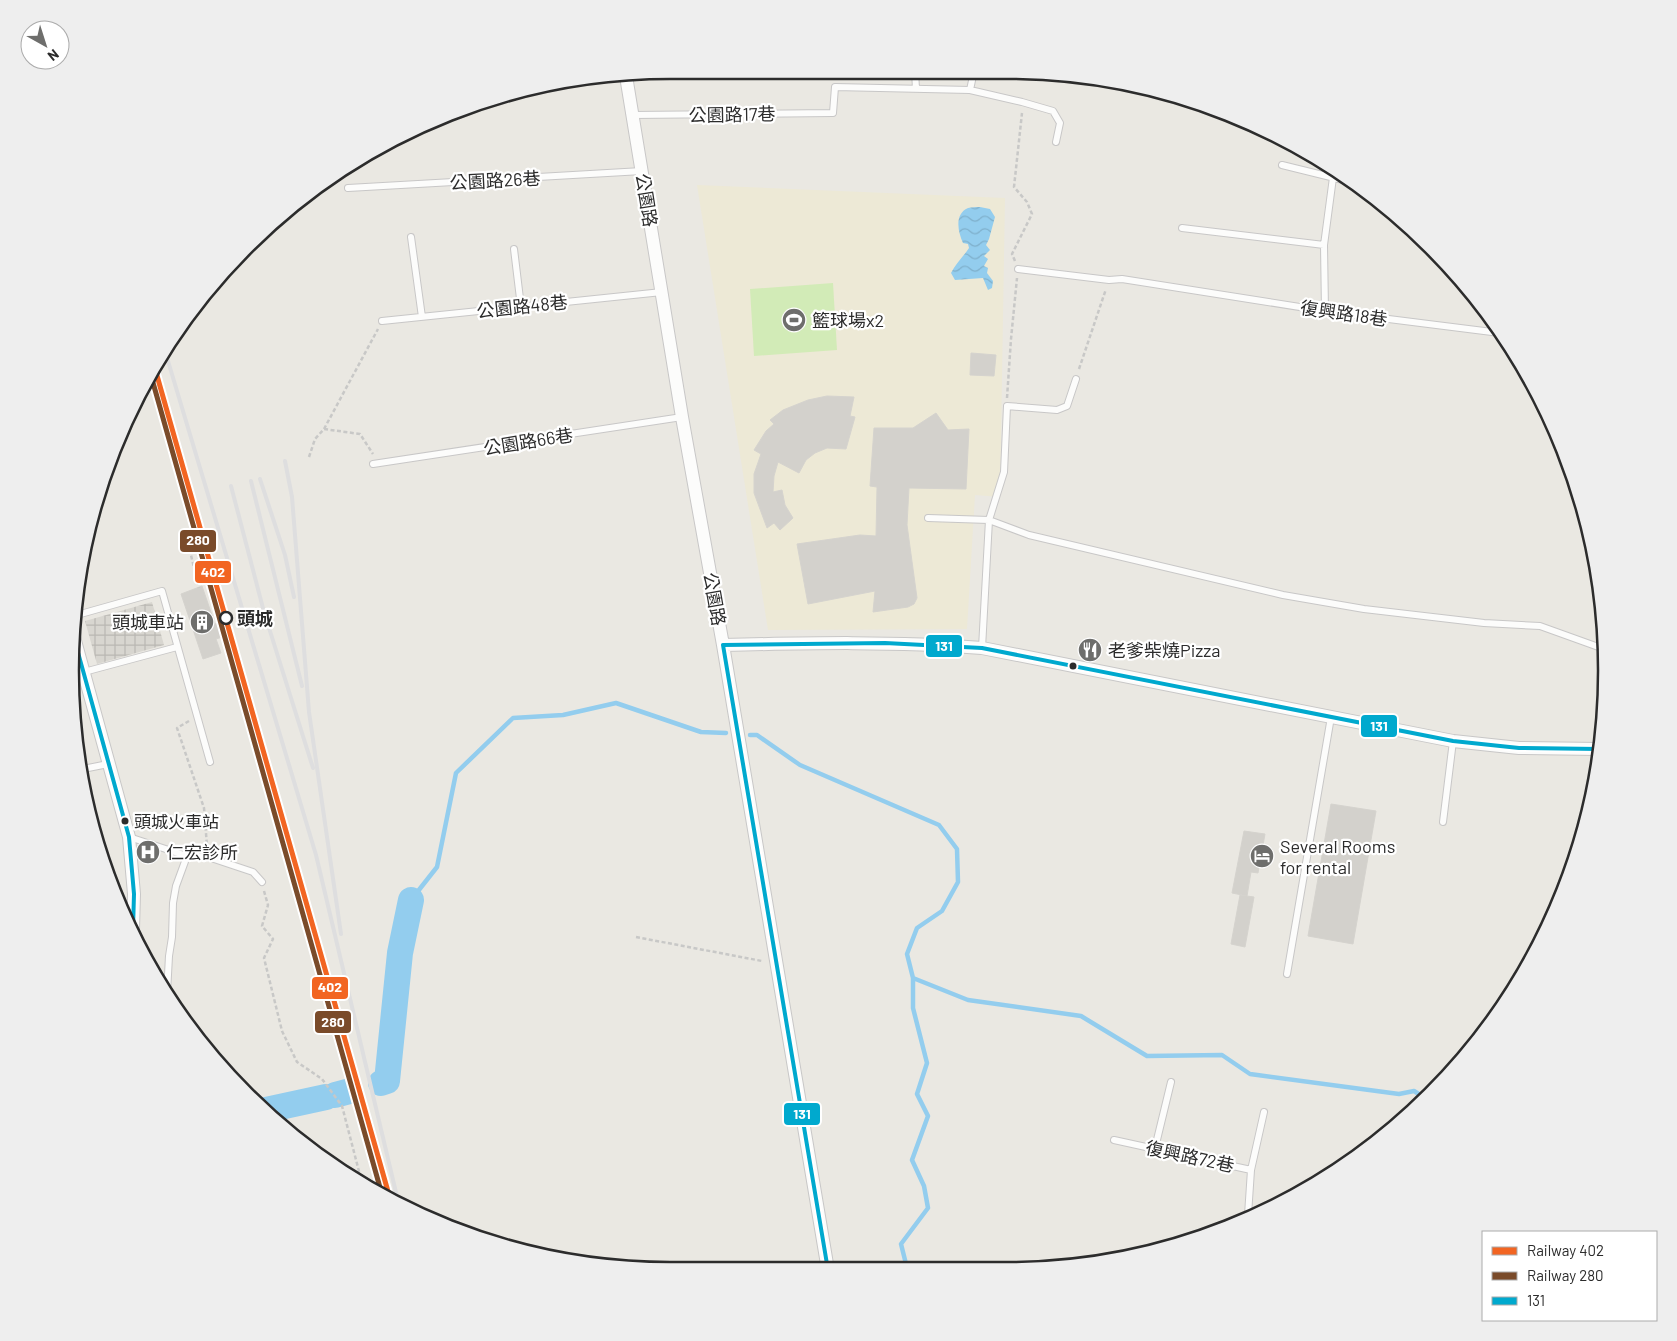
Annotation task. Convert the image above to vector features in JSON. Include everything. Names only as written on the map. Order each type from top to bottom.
[{"type":"street","name":"公園路","points":[[627,81],[682,417],[723,645],[827,1262]]},
{"type":"street","points":[[723,645],[807,643],[945,645],[982,648],[1452,741],[1519,748],[1593,750]]},
{"type":"street","points":[[79,656],[129,837],[134,894],[133,917]]},
{"type":"lane","points":[[915,79],[916,89],[970,90],[1022,102],[1053,112],[1060,123],[1056,142]]},
{"type":"lane","points":[[970,90],[972,79]]},
{"type":"lane","name":"公園路17巷","points":[[632,115],[833,112],[835,87],[916,89]]},
{"type":"lane","points":[[1282,165],[1333,178],[1324,244],[1325,310]]},
{"type":"lane","name":"公園路26巷","points":[[348,188],[642,172]]},
{"type":"lane","points":[[1182,228],[1324,244]]},
{"type":"lane","points":[[411,236],[422,317]]},
{"type":"lane","points":[[514,249],[521,307]]},
{"type":"lane","name":"復興路18巷","points":[[1018,268],[1109,280],[1122,279],[1493,333]]},
{"type":"lane","name":"公園路48巷","points":[[382,321],[662,292]]},
{"type":"lane","points":[[982,648],[989,520],[1004,472],[1007,406],[1057,410],[1067,406],[1076,379]]},
{"type":"lane","name":"公園路66巷","points":[[373,464],[682,417]]},
{"type":"lane","points":[[928,518],[989,520],[1029,535],[1283,595],[1364,609],[1484,623],[1540,626],[1597,647]]},
{"type":"lane","points":[[82,614],[162,591],[210,762]]},
{"type":"lane","points":[[84,672],[177,646]]},
{"type":"lane","points":[[1287,974],[1331,717]]},
{"type":"lane","points":[[1443,822],[1452,741]]},
{"type":"lane","points":[[87,768],[108,764]]},
{"type":"lane","points":[[129,837],[188,856],[208,858],[252,872],[262,882]]},
{"type":"lane","points":[[168,982],[173,903],[176,886],[188,856]]},
{"type":"lane","points":[[1154,1148],[1171,1082]]},
{"type":"lane","points":[[1251,1170],[1264,1112]]},
{"type":"lane","name":"復興路72巷","points":[[1114,1140],[1251,1170],[1248,1210]]},
{"type":"path","points":[[1007,406],[1018,268],[1012,254],[1032,214],[1027,202],[1014,187],[1023,121],[1022,102]]},
{"type":"path","points":[[1076,379],[1109,280]]},
{"type":"path","points":[[309,457],[316,439],[324,429],[382,321]]},
{"type":"path","points":[[324,429],[360,434],[373,454],[373,464]]},
{"type":"path","points":[[188,544],[198,588]]},
{"type":"path","points":[[197,718],[177,728],[204,808],[208,858]]},
{"type":"path","points":[[262,882],[268,906],[262,926],[273,939],[264,958],[282,1031],[297,1062],[322,1079],[342,1106],[359,1174]]},
{"type":"path","points":[[636,937],[776,964]]},
{"type":"shaded area","points":[[697,185],[1005,198],[1000,497],[975,495],[967,629],[768,630]]},
{"type":"shaded area","points":[[152,602],[164,645],[97,664],[85,621]]},
{"type":"green space","name":"籃球場x2","points":[[833,283],[837,350],[754,356],[750,289]]},
{"type":"water","points":[[980,207],[990,209],[995,217],[986,245],[990,250],[984,256],[988,259],[984,266],[988,268],[987,273],[993,281],[992,288],[988,290],[983,278],[955,280],[951,273],[969,248],[968,244],[963,243],[960,234],[958,224],[961,214],[968,208]]},
{"type":"building","points":[[971,353],[996,355],[994,376],[970,375]]},
{"type":"building","points":[[827,396],[854,397],[850,416],[855,417],[846,449],[827,448],[815,453],[806,460],[799,473],[778,462],[774,476],[773,492],[782,490],[785,505],[793,518],[780,530],[774,523],[767,528],[754,493],[754,474],[761,454],[754,450],[766,431],[774,424],[770,420],[783,410],[808,400]]},
{"type":"building","points":[[936,413],[948,430],[969,429],[966,489],[909,488],[907,525],[917,598],[914,604],[908,607],[873,612],[875,591],[808,604],[797,544],[860,535],[876,536],[877,487],[870,486],[874,428],[913,428]]},
{"type":"building","name":"頭城車站","points":[[202,586],[215,624],[227,620],[232,634],[216,639],[221,653],[203,659],[181,594]]},
{"type":"building","points":[[1331,804],[1376,811],[1353,944],[1308,936]]},
{"type":"building","points":[[1244,831],[1265,834],[1258,873],[1251,872],[1247,896],[1232,893]]},
{"type":"building","points":[[1240,895],[1254,897],[1245,947],[1231,944]]},
{"type":"waterway","points":[[411,900],[437,867],[456,773],[513,718],[563,715],[616,703],[701,732],[726,733]]},
{"type":"waterway","points":[[750,735],[757,735],[800,765],[939,825],[957,849],[958,882],[942,911],[917,928],[907,954],[913,978],[968,1000],[1081,1016],[1147,1056],[1222,1055],[1250,1074],[1399,1094],[1414,1091],[1419,1094]]},
{"type":"waterway","points":[[381,1083],[387,1081],[400,953],[411,900]]},
{"type":"waterway","points":[[906,1262],[901,1244],[928,1208],[924,1186],[912,1160],[928,1116],[917,1094],[927,1063],[913,1008],[913,978]]},
{"type":"waterway","points":[[335,1095],[350,1091]]},
{"type":"waterway","points":[[273,1108],[326,1097]]},
{"type":"railway","points":[[167,359],[316,855],[396,1194]]},
{"type":"railway","points":[[285,461],[292,497],[309,712],[341,934]]},
{"type":"railway","points":[[260,479],[285,555],[294,597]]},
{"type":"railway","points":[[251,481],[302,686]]},
{"type":"railway","points":[[231,486],[264,612],[313,768]]},
{"type":"rail line","name":"402","points":[[157,376],[387,1190]]},
{"type":"rail line","name":"280","points":[[153,384],[379,1185]]},
{"type":"transit line","name":"131","points":[[723,645],[885,643],[982,648],[1453,741],[1519,748],[1593,749]]},
{"type":"transit line","name":"131","points":[[723,645],[827,1262]]},
{"type":"transit line","name":"131","points":[[79,657],[129,837],[134,894],[133,917]]},
{"type":"place","name":"籃球場x2","points":[[794,320]]},
{"type":"place","name":"頭城","points":[[226,618]]},
{"type":"place","name":"頭城車站","points":[[202,622]]},
{"type":"place","name":"老爹柴燒Pizza","points":[[1090,650]]},
{"type":"place","name":"頭城火車站","points":[[125,821]]},
{"type":"place","name":"仁宏診所","points":[[148,852]]},
{"type":"place","name":"Several Rooms for rental","points":[[1262,856]]}]
